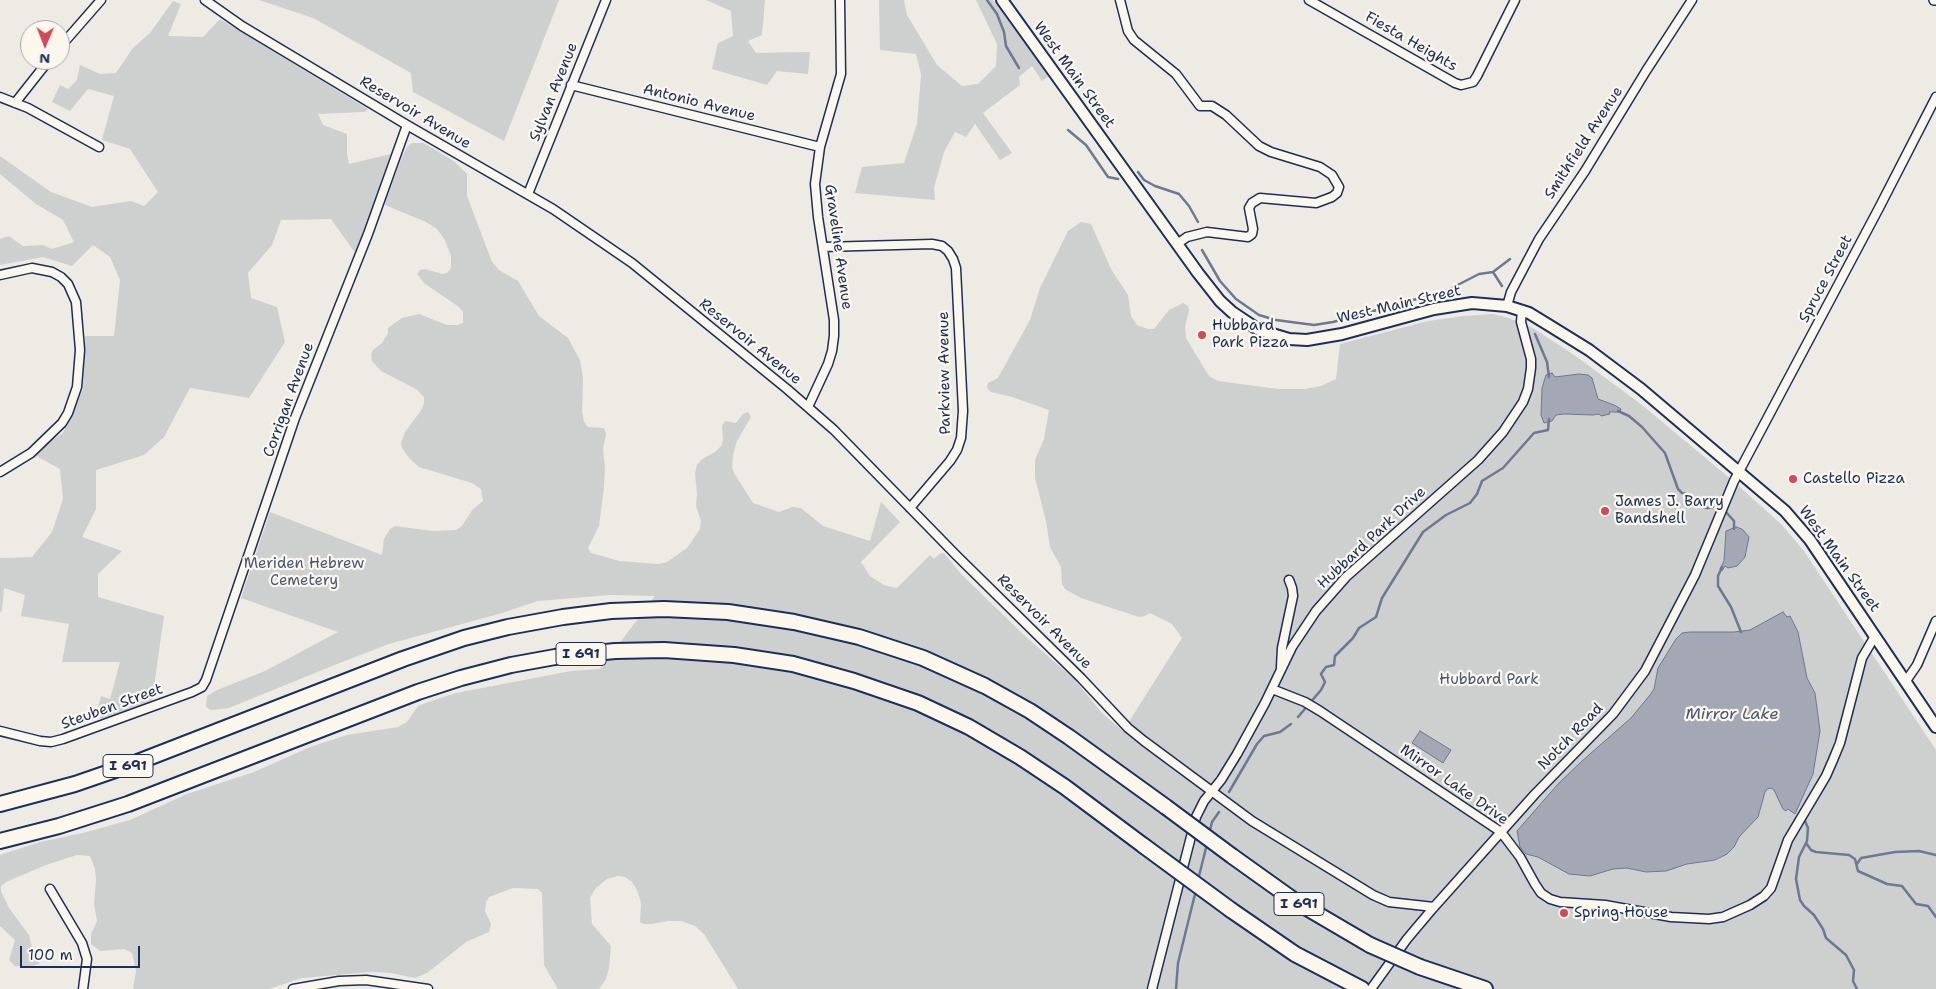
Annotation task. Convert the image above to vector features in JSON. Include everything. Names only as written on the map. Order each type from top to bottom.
[{"type":"highway","name":"I 691","points":[[0,804],[75,784],[137,763],[414,655],[464,638],[563,616],[626,610],[671,609],[735,613],[801,623],[859,637],[922,658],[984,686],[1030,710],[1069,736],[1300,904],[1370,945],[1420,967],[1485,989]]},
{"type":"highway","name":"I 691","points":[[0,841],[59,826],[128,804],[418,692],[470,676],[526,662],[568,655],[615,651],[670,650],[734,654],[793,664],[854,681],[918,703],[968,727],[1026,760],[1283,947],[1362,989]]},
{"type":"highway","points":[[0,798],[24,798]]},
{"type":"main road","name":"West Main Street","points":[[1002,0],[1210,289],[1244,322],[1260,330],[1289,339],[1306,340],[1324,338],[1454,305],[1492,303],[1522,310],[1547,324],[1612,367],[1785,511],[1798,525],[1936,726]]},
{"type":"street","points":[[70,36],[101,0]]},
{"type":"street","name":"Reservoir Avenue","points":[[205,0],[242,26],[407,125],[528,194],[578,225],[632,263],[808,407],[853,449],[1081,678],[1128,728],[1211,791],[1289,845],[1373,895],[1389,902],[1434,907]]},
{"type":"street","name":"Sylvan Avenue","points":[[528,194],[606,0]]},
{"type":"street","name":"Graveline Avenue","points":[[808,407],[828,364],[834,336],[834,320],[815,200],[815,184],[820,146],[841,74],[840,0]]},
{"type":"street","points":[[1120,0],[1128,31],[1134,40],[1176,74],[1200,106],[1212,106],[1226,115],[1259,146],[1271,152],[1320,167],[1332,175],[1339,187],[1337,193],[1332,197],[1316,203],[1260,198],[1252,203],[1249,208],[1252,234],[1248,238],[1207,232],[1187,237],[1177,244]]},
{"type":"street","name":"Fiesta Heights","points":[[1309,0],[1461,85],[1473,82],[1477,76],[1515,0]]},
{"type":"street","name":"Smithfield Avenue","points":[[1507,306],[1511,292],[1539,239],[1586,171],[1646,71],[1692,0]]},
{"type":"street","points":[[15,102],[41,70]]},
{"type":"street","name":"Antonio Avenue","points":[[571,86],[820,146]]},
{"type":"street","points":[[0,97],[15,102],[100,147]]},
{"type":"street","name":"Spruce Street","points":[[1740,472],[1936,98]]},
{"type":"street","name":"Corrigan Avenue","points":[[202,687],[210,671],[266,508],[294,418],[364,242],[407,125]]},
{"type":"street","name":"Parkview Avenue","points":[[823,247],[932,244],[942,246],[948,251],[956,268],[963,411],[962,438],[958,450],[950,461],[910,508]]},
{"type":"street","points":[[0,275],[32,268],[52,272],[61,277],[68,284],[76,302],[80,350],[76,387],[68,413],[62,423],[31,453],[0,472]]},
{"type":"street","name":"Hubbard Park Drive","points":[[1211,791],[1233,761],[1303,630],[1336,588],[1368,557],[1478,460],[1492,446],[1515,416],[1523,402],[1531,376],[1531,358],[1521,322],[1522,310]]},
{"type":"street","name":"Notch Road","points":[[1371,989],[1407,939],[1434,907],[1535,794],[1613,714],[1645,672],[1691,584],[1730,489],[1740,472]]},
{"type":"street","points":[[1280,670],[1282,648],[1292,596],[1289,580]]},
{"type":"street","points":[[1906,681],[1917,665],[1936,621]]},
{"type":"street","name":"Mirror Lake Drive","points":[[1272,689],[1320,710],[1501,832],[1520,857],[1541,893],[1555,901],[1605,905],[1694,919],[1723,917],[1750,905],[1764,896],[1771,888],[1790,835],[1826,776],[1840,743],[1862,658],[1875,636]]},
{"type":"street","name":"Steuben Street","points":[[0,731],[51,742],[152,708],[202,687]]},
{"type":"street","points":[[1152,989],[1196,817],[1211,791]]},
{"type":"street","points":[[50,889],[82,943],[87,959],[83,989]]},
{"type":"street","points":[[293,989],[339,981],[366,980],[428,989]]},
{"type":"green space","points":[[259,0],[559,0],[504,141],[413,92],[411,73],[313,18]]},
{"type":"green space","points":[[706,0],[765,0],[762,35],[748,41],[756,53],[810,52],[808,74],[777,71],[767,85],[712,69],[718,43],[733,36],[731,11]]},
{"type":"green space","points":[[879,0],[904,0],[907,15],[937,65],[962,86],[978,84],[996,66],[997,44],[976,0],[993,0],[1049,76],[1042,81],[1032,66],[1019,77],[1020,85],[983,113],[1012,153],[1000,160],[975,124],[966,137],[955,132],[944,152],[934,188],[935,200],[855,193],[862,167],[904,163],[917,124],[921,74],[916,54],[880,50]]},
{"type":"green space","points":[[173,1],[181,4],[168,36],[203,37],[220,19],[368,109],[365,112],[318,114],[323,125],[347,134],[349,164],[391,154],[356,254],[331,219],[281,220],[272,245],[248,273],[251,298],[277,307],[285,342],[249,398],[190,388],[164,437],[144,455],[96,470],[96,509],[82,537],[122,551],[98,574],[98,597],[164,616],[152,701],[101,720],[97,710],[101,696],[110,699],[120,662],[62,662],[69,624],[21,616],[25,595],[4,588],[2,610],[0,613],[0,558],[32,557],[52,532],[63,499],[60,469],[31,453],[63,433],[83,389],[85,336],[114,336],[120,280],[110,257],[93,245],[72,266],[43,257],[0,265],[0,239],[9,236],[23,246],[43,245],[52,249],[74,242],[63,220],[36,204],[0,174],[0,156],[51,192],[92,207],[131,201],[144,206],[158,192],[130,149],[102,140],[114,96],[88,89],[70,111],[52,102],[60,85],[68,89],[77,80],[80,65],[100,74],[116,73],[133,48],[150,33]]},
{"type":"green space","name":"Hubbard Park","points":[[412,143],[423,143],[429,146],[455,162],[467,174],[467,196],[492,262],[499,270],[518,281],[539,316],[568,338],[580,360],[583,378],[582,411],[584,422],[588,427],[604,428],[606,434],[603,450],[605,467],[604,487],[599,526],[588,548],[591,553],[619,561],[659,564],[667,562],[687,548],[700,529],[701,521],[696,506],[695,473],[697,465],[702,459],[715,452],[721,446],[723,440],[722,426],[725,421],[736,423],[743,414],[748,412],[751,417],[737,441],[732,467],[753,503],[779,512],[792,507],[801,508],[823,526],[870,541],[881,502],[900,522],[861,562],[870,576],[884,585],[897,588],[930,555],[934,559],[939,554],[944,553],[961,574],[1025,636],[1074,679],[1102,713],[1123,731],[1182,638],[1172,624],[1150,613],[1139,617],[1081,598],[1065,589],[1062,584],[1061,567],[1050,547],[1046,521],[1035,478],[1035,460],[1044,439],[1049,410],[991,392],[987,388],[988,383],[998,378],[1030,320],[1040,288],[1068,231],[1081,222],[1091,224],[1111,269],[1128,295],[1131,316],[1137,325],[1154,329],[1169,310],[1183,303],[1188,306],[1189,311],[1185,327],[1186,338],[1209,376],[1218,381],[1278,389],[1305,389],[1321,386],[1336,379],[1340,344],[1428,321],[1493,314],[1509,318],[1533,328],[1577,357],[1642,405],[1732,480],[1782,525],[1804,551],[1936,750],[1936,989],[738,989],[704,934],[695,926],[681,921],[652,924],[640,922],[641,903],[637,890],[632,882],[625,877],[618,876],[607,879],[595,889],[590,898],[592,924],[611,946],[606,979],[599,989],[558,989],[544,965],[542,893],[538,889],[513,888],[489,897],[486,902],[485,911],[491,924],[489,932],[466,942],[427,973],[415,978],[391,973],[371,972],[302,978],[269,989],[133,989],[136,971],[132,953],[124,949],[100,951],[91,944],[91,934],[97,921],[94,904],[95,869],[90,856],[77,855],[46,865],[6,882],[1,886],[1,891],[9,908],[29,935],[32,948],[41,959],[39,964],[29,967],[15,966],[9,960],[15,940],[0,926],[0,855],[40,842],[130,820],[187,794],[254,772],[310,747],[347,735],[398,727],[407,722],[418,706],[456,693],[571,671],[600,669],[655,596],[610,595],[538,601],[502,613],[389,644],[229,708],[211,710],[206,707],[207,696],[217,690],[265,671],[338,632],[241,598],[270,512],[382,555],[384,539],[390,529],[395,526],[433,531],[456,530],[461,527],[473,509],[483,501],[481,489],[472,483],[419,467],[410,459],[402,448],[401,443],[405,432],[422,409],[424,397],[416,389],[381,371],[372,361],[371,355],[373,350],[382,343],[388,333],[388,328],[402,318],[419,314],[447,325],[463,323],[463,312],[459,307],[424,283],[417,274],[420,270],[425,269],[442,274],[447,273],[451,268],[451,256],[445,240],[437,229],[426,222],[385,205],[402,157],[407,147]]},
{"type":"water","points":[[1552,373],[1555,377],[1579,374],[1588,375],[1592,378],[1598,399],[1621,409],[1620,412],[1609,412],[1610,414],[1601,416],[1599,414],[1556,415],[1552,421],[1544,423],[1541,415],[1542,388],[1546,375]]},
{"type":"water","points":[[1736,527],[1742,529],[1749,537],[1745,557],[1737,566],[1728,568],[1725,566],[1722,571],[1720,569],[1724,561],[1726,531]]},
{"type":"water","name":"Mirror Lake","points":[[1783,612],[1787,617],[1790,616],[1798,632],[1807,678],[1815,693],[1820,731],[1813,774],[1795,814],[1788,809],[1786,811],[1783,809],[1774,790],[1771,788],[1767,789],[1758,817],[1739,837],[1734,847],[1727,854],[1715,860],[1687,864],[1666,871],[1646,872],[1627,868],[1613,869],[1590,876],[1569,874],[1538,857],[1526,854],[1520,847],[1517,831],[1558,784],[1631,718],[1654,689],[1658,668],[1676,639],[1682,633],[1750,630]]},
{"type":"water","points":[[1420,731],[1451,750],[1443,763],[1412,743]]},
{"type":"waterway","points":[[987,0],[997,14],[1004,32],[1006,46],[1019,68]]},
{"type":"waterway","points":[[1068,130],[1086,145],[1108,177],[1118,179]]},
{"type":"waterway","points":[[1138,172],[1144,180],[1155,186],[1179,194],[1189,206],[1198,222]]},
{"type":"waterway","points":[[1202,250],[1220,281],[1236,299],[1259,315],[1276,320],[1314,325],[1333,322],[1446,291],[1479,274],[1493,272],[1510,259]]},
{"type":"waterway","points":[[1493,272],[1502,286]]},
{"type":"waterway","points":[[1535,334],[1547,362],[1549,377]]},
{"type":"waterway","points":[[1618,411],[1629,416],[1642,427],[1665,453],[1678,489],[1682,493],[1690,495],[1694,504],[1707,508],[1713,507]]},
{"type":"waterway","points":[[1298,717],[1321,690],[1325,682],[1321,674],[1326,667],[1334,665],[1335,656],[1353,638],[1359,628],[1376,617],[1382,598],[1423,532],[1446,515],[1470,503],[1477,494],[1482,481],[1503,468],[1534,433],[1548,430],[1549,419]]},
{"type":"waterway","points":[[1726,512],[1734,521],[1734,529]]},
{"type":"waterway","points":[[1722,567],[1718,576],[1718,586],[1731,607],[1741,632]]},
{"type":"waterway","points":[[1229,792],[1257,744],[1264,736],[1280,732],[1291,724]]},
{"type":"waterway","points":[[1209,834],[1212,822],[1219,812]]},
{"type":"waterway","points":[[1805,821],[1808,828],[1807,841],[1799,857],[1796,879],[1800,900],[1814,915],[1823,929],[1826,938],[1846,955],[1854,970],[1853,981],[1857,989]]},
{"type":"waterway","points":[[1806,843],[1811,850],[1816,852],[1849,855],[1855,859],[1858,871],[1887,884],[1902,886],[1916,904],[1928,906],[1936,917]]},
{"type":"waterway","points":[[1198,880],[1207,844]]},
{"type":"waterway","points":[[1857,864],[1861,858],[1895,852],[1919,851],[1936,855]]},
{"type":"waterway","points":[[1176,989],[1178,963],[1196,890]]},
{"type":"place","name":"Hubbard Park Pizza","points":[[1202,335]]},
{"type":"place","name":"Castello Pizza","points":[[1793,479]]},
{"type":"place","name":"James J. Barry Bandshell","points":[[1605,511]]},
{"type":"place","name":"Spring House","points":[[1564,913]]},
{"type":"park label","name":"Meriden Hebrew Cemetery","points":[[304,572]]}]
